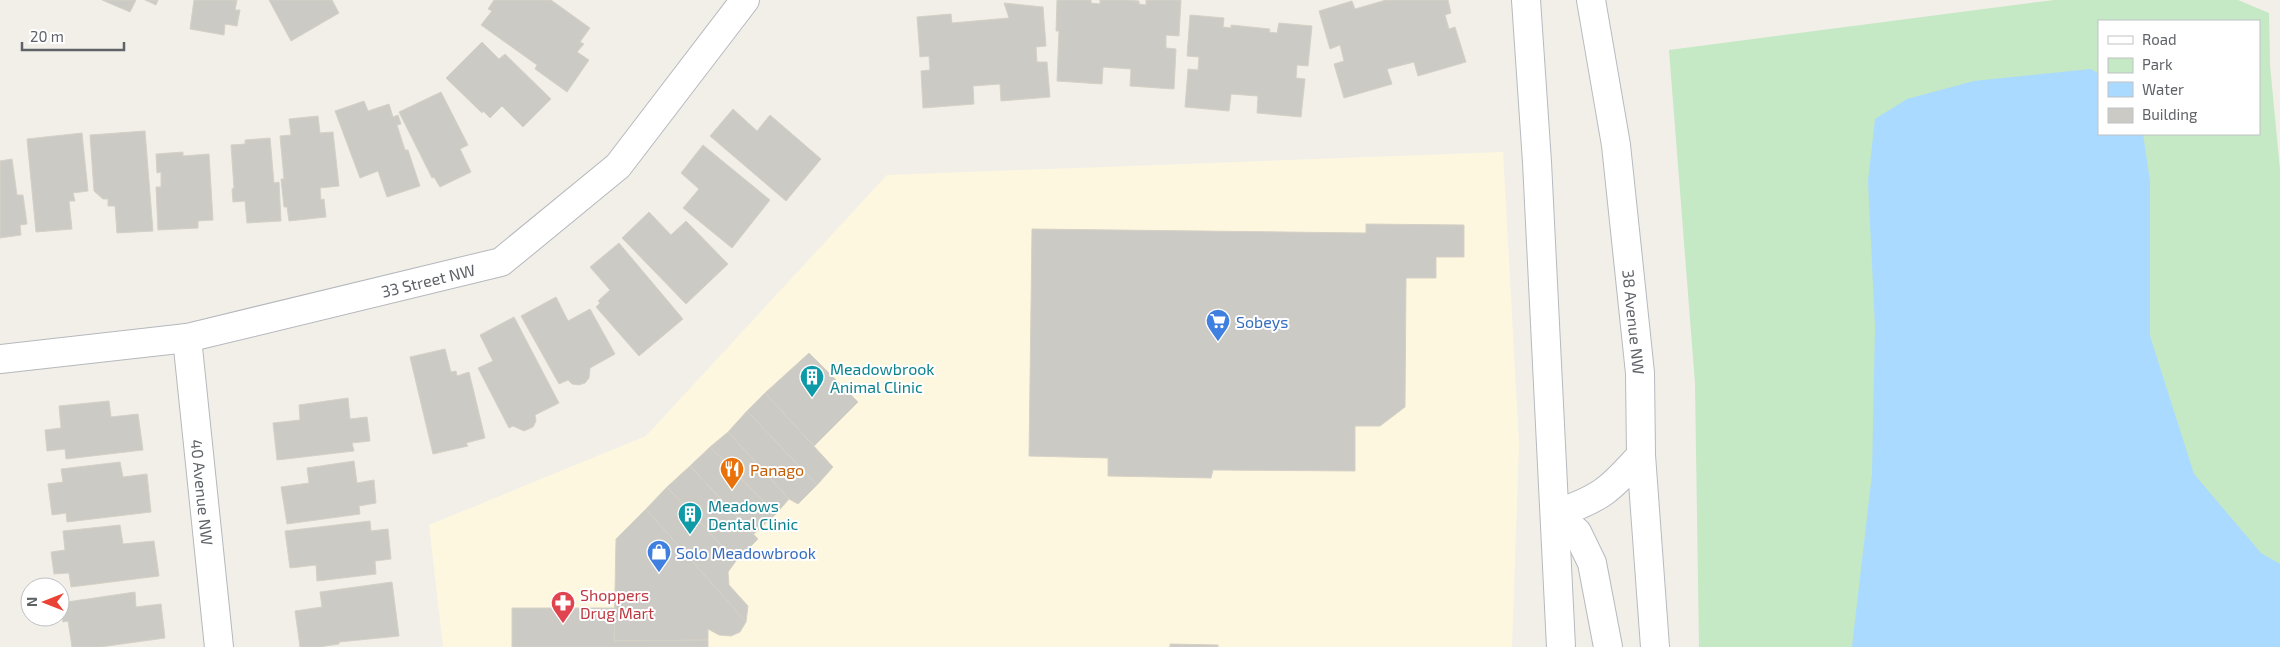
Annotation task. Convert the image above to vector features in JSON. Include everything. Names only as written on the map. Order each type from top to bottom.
[{"type":"main road","points":[[1526,0],[1537,162],[1561,647]]},
{"type":"main road","name":"38 Avenue NW","points":[[1591,0],[1616,144],[1640,374],[1641,455],[1655,647]]},
{"type":"main road","name":"33 Street NW","points":[[0,359],[187,338],[501,262],[618,166],[734,5]]},
{"type":"main road","name":"40 Avenue NW","points":[[187,338],[219,647]]},
{"type":"main road","points":[[1555,514],[1587,503],[1613,486],[1641,455]]},
{"type":"main road","points":[[1555,514],[1577,532],[1592,563],[1608,647]]},
{"type":"shaded area","points":[[1503,152],[1519,444],[1512,647],[443,647],[429,525],[646,436],[887,175]]},
{"type":"green space","points":[[2054,0],[2238,0],[2269,13],[2270,65],[2280,170],[2280,647],[1699,647],[1695,383],[1669,50]]},
{"type":"water","points":[[2091,69],[2098,73],[2098,135],[2143,135],[2150,181],[2150,336],[2194,474],[2261,553],[2280,564],[2280,647],[1852,647],[1872,474],[1875,327],[1868,181],[1875,119],[1907,99],[1974,81]]},
{"type":"building","points":[[102,0],[136,0],[130,12]]},
{"type":"building","points":[[145,0],[158,0],[156,5]]},
{"type":"building","points":[[194,0],[237,0],[235,10],[240,10],[237,26],[225,24],[224,35],[190,29]]},
{"type":"building","points":[[269,0],[332,0],[339,13],[291,41]]},
{"type":"building","points":[[494,0],[551,0],[590,28],[580,42],[584,44],[577,52],[589,60],[567,92],[535,69],[537,65],[481,25],[492,11],[488,9]]},
{"type":"building","points":[[1057,0],[1091,0],[1091,3],[1100,4],[1100,0],[1127,0],[1139,1],[1139,4],[1146,5],[1146,0],[1181,0],[1179,36],[1166,35],[1166,48],[1176,49],[1174,89],[1130,86],[1131,69],[1103,67],[1102,84],[1057,81],[1059,31],[1056,31]]},
{"type":"building","points":[[1386,0],[1448,0],[1451,13],[1445,15],[1449,29],[1455,27],[1466,62],[1418,76],[1414,62],[1387,69],[1392,84],[1344,98],[1334,64],[1344,61],[1340,45],[1330,49],[1319,11],[1352,1],[1355,9]]},
{"type":"building","points":[[1004,3],[1043,7],[1046,46],[1036,47],[1037,62],[1047,62],[1050,97],[1001,101],[1000,84],[973,86],[974,104],[923,108],[921,71],[930,70],[929,56],[920,57],[917,17],[951,14],[952,23],[1009,18]]},
{"type":"building","points":[[1190,15],[1224,18],[1223,27],[1231,28],[1231,25],[1270,29],[1269,32],[1277,33],[1279,23],[1312,26],[1308,66],[1297,65],[1296,78],[1305,79],[1301,117],[1257,113],[1258,96],[1231,94],[1229,111],[1185,107],[1188,69],[1198,70],[1199,57],[1187,56]]},
{"type":"building","points":[[482,42],[499,59],[505,54],[551,99],[523,127],[502,106],[490,118],[483,111],[482,113],[446,78]]},
{"type":"building","points":[[441,92],[468,145],[460,149],[471,172],[440,187],[434,177],[432,178],[399,112]]},
{"type":"building","points":[[364,101],[368,111],[389,104],[393,117],[398,115],[401,124],[397,125],[420,186],[387,197],[378,171],[360,178],[335,111]]},
{"type":"building","points":[[733,109],[757,131],[770,115],[821,159],[786,201],[710,136]]},
{"type":"building","points":[[318,116],[320,133],[333,132],[339,186],[320,188],[321,200],[324,199],[326,217],[289,221],[287,207],[284,207],[281,179],[284,179],[280,136],[291,135],[289,119]]},
{"type":"building","points":[[145,131],[153,231],[117,233],[115,206],[108,206],[108,199],[103,199],[94,191],[90,135]]},
{"type":"building","points":[[82,133],[88,191],[73,193],[75,201],[69,201],[72,229],[36,232],[27,139]]},
{"type":"building","points":[[270,138],[274,183],[279,182],[281,221],[247,223],[245,201],[233,202],[231,145],[245,144],[245,140]]},
{"type":"building","points":[[703,145],[770,200],[732,248],[683,208],[699,189],[681,173]]},
{"type":"building","points":[[183,152],[183,156],[209,154],[213,220],[198,221],[198,228],[158,230],[156,187],[161,187],[161,172],[157,173],[156,154]]},
{"type":"building","points":[[12,159],[17,195],[23,195],[27,224],[20,225],[21,235],[0,238],[0,161]]},
{"type":"building","points":[[649,212],[671,235],[686,221],[728,264],[686,304],[622,238]]},
{"type":"building","name":"Sobeys","points":[[1366,224],[1464,225],[1464,257],[1436,257],[1436,278],[1406,278],[1405,407],[1380,426],[1355,426],[1355,471],[1213,470],[1211,478],[1108,476],[1108,458],[1029,456],[1032,229],[1366,233]]},
{"type":"building","points":[[619,243],[683,319],[639,356],[596,307],[600,303],[598,301],[610,290],[590,267]]},
{"type":"building","points":[[556,297],[568,321],[590,309],[615,354],[590,368],[589,378],[585,383],[579,385],[572,384],[568,380],[559,384],[521,316]]},
{"type":"building","points":[[514,317],[559,403],[535,415],[536,421],[533,427],[524,431],[513,426],[509,428],[478,368],[493,361],[480,335]]},
{"type":"building","points":[[445,349],[451,372],[456,371],[457,376],[469,372],[485,438],[466,443],[468,446],[433,454],[410,357]]},
{"type":"building","name":"Meadowbrook Animal Clinic","points":[[809,353],[858,402],[814,446],[765,393]]},
{"type":"building","points":[[765,393],[833,467],[817,485],[747,411]]},
{"type":"building","points":[[348,398],[350,419],[367,417],[370,441],[352,443],[354,451],[277,460],[273,423],[300,420],[299,405]]},
{"type":"building","points":[[109,401],[111,417],[138,414],[143,450],[66,459],[65,449],[47,451],[45,430],[61,428],[59,406]]},
{"type":"building","points":[[747,411],[817,485],[798,504],[789,499],[728,432]]},
{"type":"building","points":[[728,432],[789,499],[776,514],[710,447]]},
{"type":"building","name":"Panago","points":[[710,447],[776,514],[754,534],[690,466]]},
{"type":"building","points":[[354,461],[357,483],[374,480],[376,503],[359,506],[360,514],[287,524],[281,487],[309,483],[307,468]]},
{"type":"building","points":[[120,462],[123,477],[147,474],[151,512],[67,522],[66,513],[52,515],[48,484],[63,482],[61,469]]},
{"type":"building","points":[[690,466],[758,539],[736,561],[667,487]]},
{"type":"building","name":"Meadows Dental Clinic","points":[[667,487],[736,561],[728,572],[729,585],[748,606],[746,622],[646,509]]},
{"type":"building","name":"Solo Meadowbrook","points":[[646,509],[746,622],[740,632],[731,636],[719,635],[708,629],[708,640],[614,641],[616,539]]},
{"type":"building","points":[[370,521],[371,531],[388,529],[391,559],[375,561],[376,574],[317,581],[316,565],[290,568],[285,531]]},
{"type":"building","points":[[120,525],[123,544],[154,541],[159,576],[71,587],[69,573],[54,574],[51,552],[65,550],[63,531]]},
{"type":"building","points":[[392,582],[399,636],[339,642],[339,644],[319,647],[300,647],[295,611],[322,607],[320,592]]},
{"type":"building","points":[[135,592],[136,607],[161,604],[165,638],[100,647],[72,647],[69,627],[70,602]]},
{"type":"building","name":"Shoppers Drug Mart","points":[[512,608],[615,608],[614,641],[708,640],[708,647],[512,647]]},
{"type":"building","points":[[1170,644],[1218,645],[1218,647],[1170,647]]},
{"type":"place","name":"Sobeys","points":[[1218,342]]},
{"type":"place","name":"Meadowbrook Animal Clinic","points":[[812,398]]},
{"type":"place","name":"Panago","points":[[732,490]]},
{"type":"place","name":"Meadows Dental Clinic","points":[[690,535]]},
{"type":"place","name":"Solo Meadowbrook","points":[[659,573]]},
{"type":"place","name":"Shoppers Drug Mart","points":[[563,624]]}]
